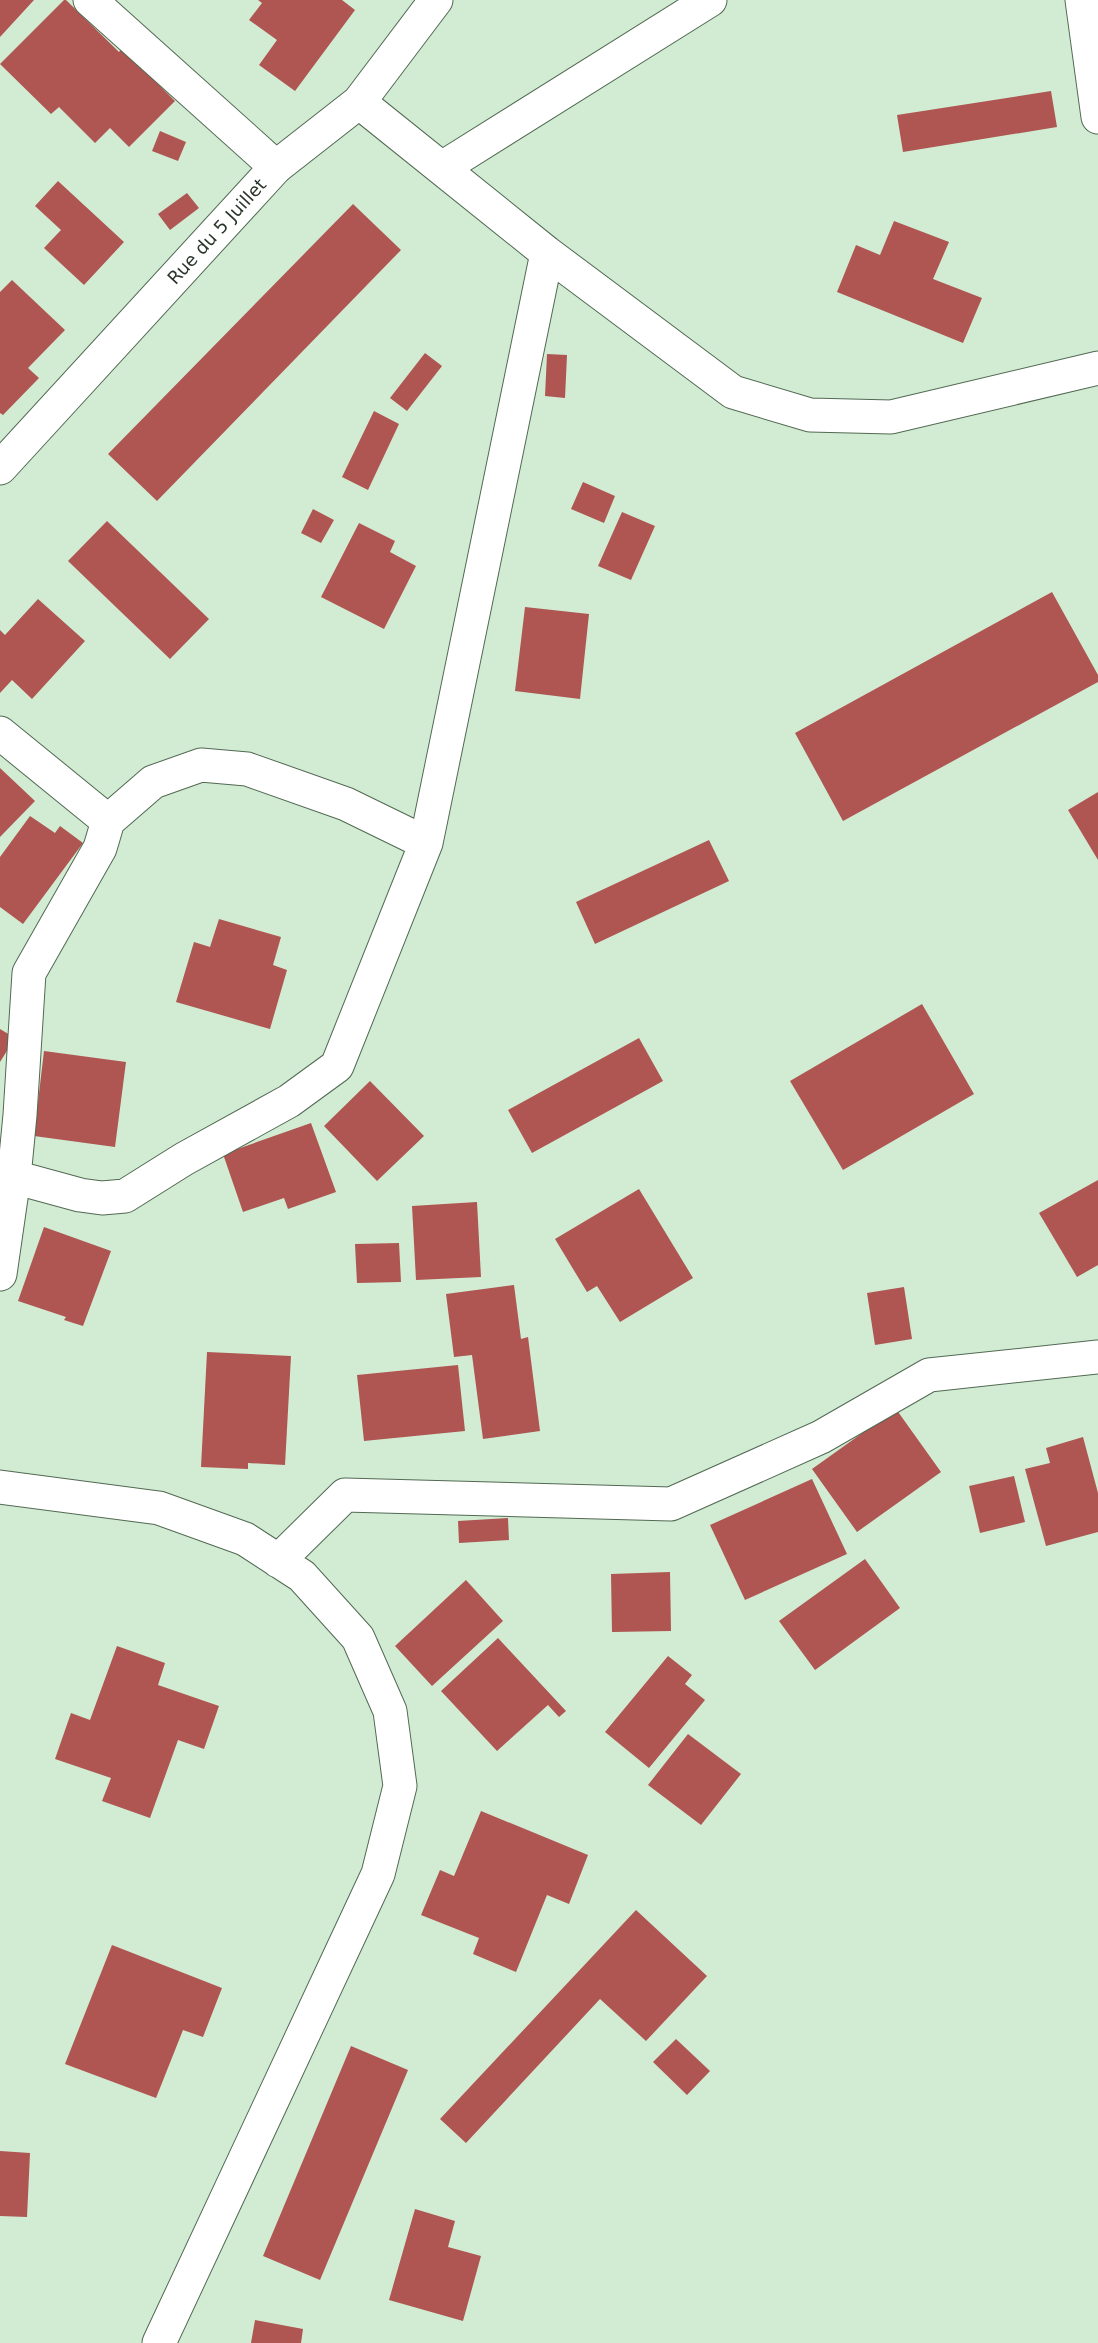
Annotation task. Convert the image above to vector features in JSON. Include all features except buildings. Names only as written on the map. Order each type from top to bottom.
[{"type":"street","points":[[90,0],[276,167]]},
{"type":"street","name":"Rue du 5 Juillet","points":[[0,468],[276,167],[359,102],[436,0]]},
{"type":"street","points":[[442,168],[710,0]]},
{"type":"street","points":[[1082,0],[1098,117]]},
{"type":"street","points":[[359,102],[547,253],[733,392],[810,415],[891,417],[1098,368]]},
{"type":"street","points":[[14,1177],[80,1195],[102,1198],[125,1196],[184,1159],[289,1101],[337,1066],[426,843],[547,253]]},
{"type":"street","points":[[0,733],[108,821]]},
{"type":"street","points":[[0,1274],[14,1177],[29,973],[100,848],[108,821],[153,782],[201,765],[247,770],[335,800],[426,843]]},
{"type":"street","points":[[278,1561],[345,1495],[671,1504],[821,1437],[929,1375],[1098,1357]]},
{"type":"street","points":[[0,1487],[159,1508],[244,1539],[302,1576],[358,1638],[390,1711],[400,1786],[378,1874],[159,2343]]}]
